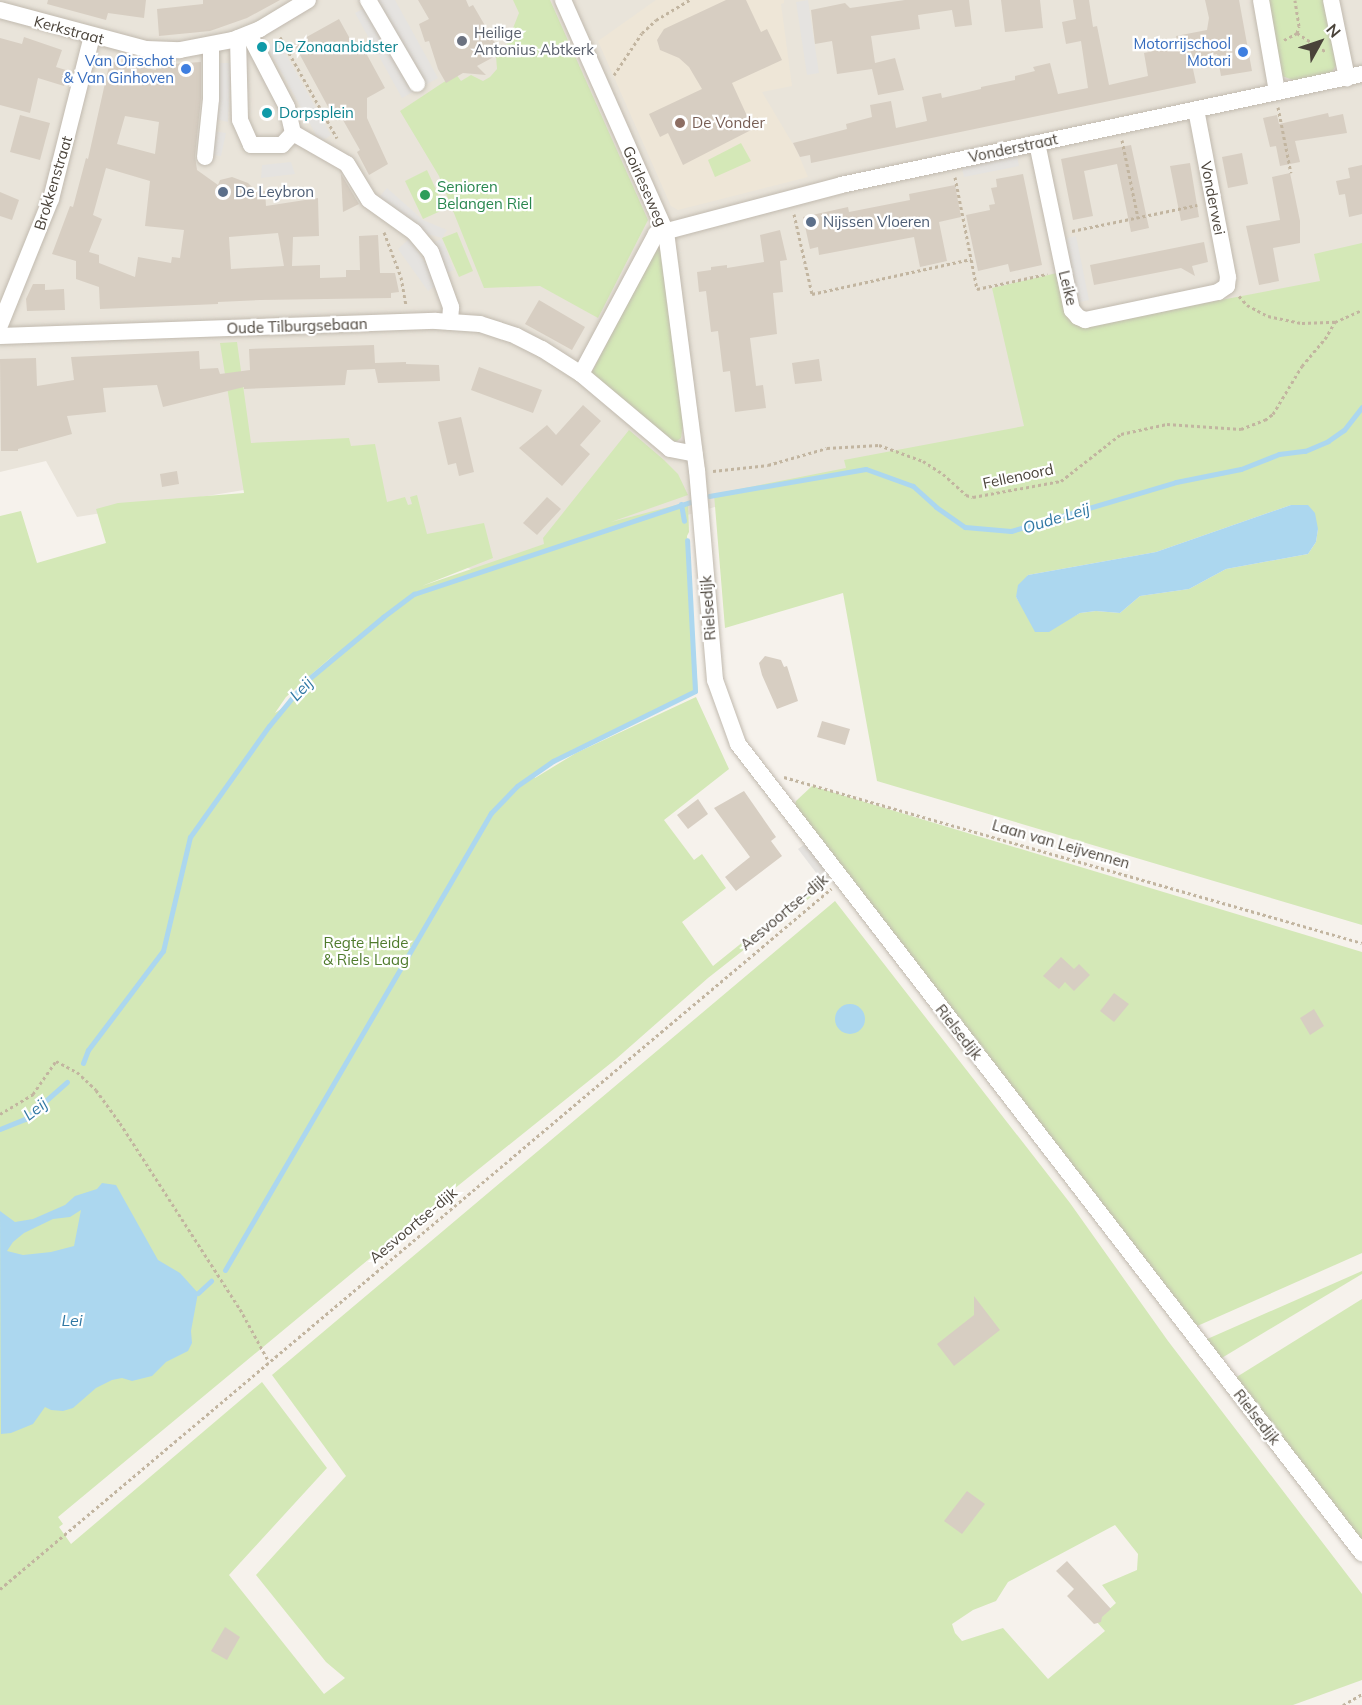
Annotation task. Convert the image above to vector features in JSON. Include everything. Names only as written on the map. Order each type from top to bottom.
[{"type":"street","name":"Kerkstraat","points":[[6,8],[92,36],[146,49],[180,50],[211,46],[244,36],[308,0]]},
{"type":"street","points":[[368,0],[417,84]]},
{"type":"street","name":"Goirleseweg","points":[[563,0],[666,232],[696,462]]},
{"type":"street","points":[[1261,0],[1276,92]]},
{"type":"street","points":[[1331,0],[1342,58],[1354,76]]},
{"type":"street","name":"Brokkenstraat","points":[[0,326],[51,199],[92,36]]},
{"type":"street","points":[[244,36],[240,120],[251,145],[282,145],[293,133]]},
{"type":"street","points":[[244,36],[287,107],[293,133],[346,164],[369,200],[414,232],[431,252],[451,307],[450,322]]},
{"type":"street","points":[[205,157],[211,99],[211,46]]},
{"type":"street","name":"Vonderstraat","points":[[666,232],[790,198],[952,160],[1354,76]]},
{"type":"street","name":"Vonderwei","points":[[1196,110],[1228,276],[1227,286]]},
{"type":"street","name":"Leike","points":[[1037,142],[1072,310],[1078,317],[1085,320],[1218,292],[1227,286]]},
{"type":"street","points":[[581,374],[656,234],[666,232]]},
{"type":"street","name":"Oude Tilburgsebaan","points":[[0,336],[407,322],[480,324],[516,336],[581,374],[670,449],[696,462]]},
{"type":"street","name":"Rielsedijk","points":[[696,462],[715,680],[730,727],[754,768],[1362,1553]]},
{"type":"path","points":[[599,82],[617,74],[632,45],[649,26],[689,0]]},
{"type":"path","points":[[1295,0],[1298,33]]},
{"type":"path","points":[[272,22],[342,148]]},
{"type":"path","points":[[1270,46],[1298,33]]},
{"type":"path","points":[[1298,33],[1333,58],[1342,58]]},
{"type":"path","points":[[1276,92],[1291,173]]},
{"type":"path","points":[[1119,126],[1138,218]]},
{"type":"path","points":[[952,160],[977,289],[1064,270]]},
{"type":"path","points":[[790,198],[812,294],[971,259]]},
{"type":"path","points":[[1056,235],[1214,201]]},
{"type":"path","points":[[381,227],[401,278],[407,322]]},
{"type":"path","points":[[1227,286],[1247,305],[1268,316],[1302,323],[1335,322],[1362,310]]},
{"type":"path","name":"Fellenoord","points":[[696,462],[768,465],[827,448],[879,445],[923,461],[974,498],[1061,481],[1121,434],[1167,424],[1241,429],[1265,420],[1273,414],[1302,366],[1325,339],[1335,322]]},
{"type":"path","name":"Laan van Leijvennen","points":[[754,768],[1362,943]]},
{"type":"path","name":"Aesvoortse-dijk","points":[[0,1589],[842,880]]},
{"type":"path","points":[[0,1114],[33,1094],[56,1061],[77,1072],[96,1090],[120,1123],[240,1310],[269,1362]]},
{"type":"path","points":[[1343,1705],[1362,1695]]},
{"type":"shaded area","points":[[0,0],[1362,0],[1362,369],[725,504],[485,574],[244,490],[77,517],[46,461],[0,472]]},
{"type":"shaded area","points":[[379,0],[395,0],[438,78],[402,98],[355,13]]},
{"type":"shaded area","points":[[656,0],[784,0],[781,4],[792,86],[762,92],[797,151],[808,177],[678,210],[671,206],[598,41]]},
{"type":"shaded area","points":[[808,0],[819,73],[807,75],[796,2]]},
{"type":"shaded area","name":"Dorpsplein","points":[[278,40],[331,135],[320,142],[267,46]]},
{"type":"shaded area","points":[[218,63],[231,63],[228,122],[216,119]]},
{"type":"shaded area","points":[[214,131],[226,133],[221,156],[211,155]]},
{"type":"shaded area","points":[[1017,153],[1019,166],[964,177],[961,165]]},
{"type":"shaded area","points":[[291,162],[295,174],[261,178],[262,165]]},
{"type":"shaded area","points":[[387,188],[423,220],[447,230],[442,238],[421,232],[379,197]]},
{"type":"shaded area","points":[[1076,236],[1089,300],[1076,303],[1063,239]]},
{"type":"shaded area","points":[[409,239],[439,283],[428,291],[398,249]]},
{"type":"shaded area","points":[[442,239],[454,270],[446,273],[434,242]]},
{"type":"shaded area","points":[[805,844],[830,877],[824,883],[798,849]]},
{"type":"green space","points":[[513,0],[550,0],[648,220],[598,318],[540,286],[484,288],[439,176],[400,111],[456,74],[461,81],[471,75],[483,81],[490,77],[497,69],[496,56],[504,51],[519,13]]},
{"type":"green space","points":[[1266,0],[1326,0],[1337,64],[1332,72],[1296,81],[1282,76]]},
{"type":"green space","points":[[741,143],[751,161],[715,177],[708,160]]},
{"type":"green space","name":"Senioren Belangen Riel","points":[[427,170],[445,209],[423,219],[405,181]]},
{"type":"green space","points":[[457,232],[473,271],[459,277],[442,238]]},
{"type":"green space","points":[[1362,243],[1362,925],[877,781],[843,593],[725,628],[714,494],[846,468],[844,460],[1024,426],[992,288],[1057,273],[1068,318],[1074,324],[1085,326],[1320,281],[1314,254]],"holes":[[[1291,505],[1318,529],[1316,542],[1308,554],[1226,569],[1189,589],[1140,596],[1120,613],[1096,611],[1080,613],[1067,620],[1030,619],[1016,597],[1028,575],[1156,552]]]},
{"type":"green space","points":[[658,244],[661,245],[683,424],[681,438],[677,441],[672,441],[592,372]]},
{"type":"green space","name":"Regte Heide & Riels Laag","points":[[237,342],[251,443],[349,438],[351,446],[375,444],[387,502],[405,497],[408,505],[412,504],[410,497],[417,495],[427,534],[484,523],[493,558],[422,586],[544,544],[543,538],[629,430],[664,460],[678,474],[688,495],[611,522],[688,502],[689,532],[687,536],[698,692],[532,774],[535,778],[576,753],[696,697],[729,769],[664,820],[694,860],[702,854],[726,888],[682,922],[713,966],[795,900],[819,883],[820,886],[816,893],[708,978],[616,1059],[439,1201],[58,1517],[63,1524],[59,1527],[71,1544],[262,1382],[327,1468],[229,1575],[324,1694],[345,1678],[326,1662],[256,1575],[346,1476],[272,1375],[835,901],[1070,1203],[1168,1341],[1362,1594],[1362,1680],[1293,1705],[0,1705],[0,516],[21,511],[37,563],[106,543],[96,509],[118,503],[244,493],[220,343]],"holes":[[[338,651],[316,671],[292,702],[275,713],[286,697]],[[1115,1525],[1138,1554],[1137,1570],[1102,1585],[1116,1603],[1096,1621],[1105,1631],[1048,1679],[1003,1628],[962,1641],[955,1633],[952,1624],[973,1610],[996,1601],[1008,1582]]]},
{"type":"green space","points":[[812,786],[1362,952],[1362,1253],[1195,1327],[794,808],[796,801]]},
{"type":"green space","points":[[1362,1271],[1362,1274],[1220,1359],[1205,1340]]},
{"type":"green space","points":[[1362,1299],[1362,1542],[1235,1378]]},
{"type":"water","points":[[1291,505],[1308,505],[1315,513],[1318,529],[1316,542],[1308,554],[1226,569],[1189,589],[1140,596],[1120,613],[1096,611],[1080,613],[1049,632],[1035,632],[1016,597],[1018,585],[1028,575],[1156,552]]},
{"type":"water","points":[[850,1004],[861,1008],[865,1019],[861,1030],[850,1034],[839,1030],[835,1019],[839,1008]]},
{"type":"water","name":"Lei","points":[[102,1183],[116,1185],[158,1260],[180,1273],[198,1293],[191,1331],[192,1343],[188,1351],[166,1362],[152,1376],[132,1381],[122,1378],[112,1380],[96,1388],[73,1408],[63,1411],[45,1407],[33,1424],[11,1433],[1,1434],[0,1211],[15,1222],[33,1219],[65,1205],[75,1196],[97,1189]],"holes":[[[81,1210],[74,1246],[51,1252],[23,1255],[7,1251],[13,1242],[24,1233],[53,1219],[70,1217]]]},
{"type":"building","points":[[48,0],[146,0],[144,18],[108,13],[106,20],[47,4]]},
{"type":"building","points":[[203,0],[280,0],[247,18],[210,31],[159,36],[157,9],[203,4]]},
{"type":"building","name":"Heilige Antonius Abtkerk","points":[[418,0],[466,0],[469,7],[473,5],[501,53],[477,66],[486,75],[463,73],[446,83],[438,69],[429,41],[425,42],[419,24],[429,19]]},
{"type":"building","points":[[726,0],[746,0],[761,32],[767,29],[782,60],[732,83],[753,129],[683,165],[668,133],[660,137],[649,114],[702,89],[689,67],[679,58],[660,50],[657,40],[664,29]]},
{"type":"building","points":[[905,0],[969,0],[972,25],[955,27],[952,10],[918,15],[920,29],[871,36],[875,63],[895,58],[904,90],[878,95],[872,69],[837,74],[832,41],[815,44],[811,10],[845,3],[850,8]]},
{"type":"building","points":[[1001,0],[1040,0],[1043,28],[1005,32]]},
{"type":"building","points":[[1073,0],[1089,0],[1093,27],[1097,26],[1109,85],[1148,76],[1144,53],[1178,46],[1176,36],[1207,30],[1209,18],[1205,0],[1239,0],[1252,71],[1221,76],[1217,54],[1191,60],[1196,83],[811,163],[810,155],[800,157],[793,143],[847,129],[846,124],[872,117],[870,105],[891,101],[896,128],[927,121],[922,97],[941,93],[942,98],[1015,80],[1015,76],[1035,71],[1033,67],[1050,63],[1058,94],[1088,88],[1081,41],[1066,44],[1062,22],[1076,19]]},
{"type":"building","points":[[339,19],[354,46],[360,42],[385,88],[367,98],[367,118],[388,164],[369,175],[357,152],[360,150],[339,113],[333,116],[294,44]]},
{"type":"building","points":[[24,37],[62,50],[56,67],[69,71],[64,86],[38,78],[30,113],[0,105],[0,38],[22,44]]},
{"type":"building","points":[[110,61],[156,70],[156,65],[201,62],[201,98],[195,156],[197,170],[218,185],[220,180],[232,177],[248,183],[256,191],[265,191],[266,206],[318,198],[319,236],[293,237],[292,266],[320,265],[320,278],[346,277],[346,270],[360,270],[359,236],[378,235],[380,273],[395,273],[399,292],[391,293],[391,298],[260,300],[100,309],[99,287],[76,279],[76,261],[52,254],[70,206],[73,207],[86,158],[88,159]],"holes":[[[125,116],[159,122],[155,154],[117,144]],[[106,168],[150,181],[145,226],[184,230],[180,258],[172,257],[171,263],[138,257],[135,277],[99,263],[99,255],[89,252],[102,219],[93,215]],[[278,233],[284,266],[231,269],[229,237]]]},
{"type":"building","points":[[1328,113],[1329,117],[1343,114],[1347,133],[1295,141],[1300,162],[1280,166],[1276,146],[1270,147],[1263,118],[1277,115],[1279,124]]},
{"type":"building","points":[[20,115],[50,123],[40,160],[10,152]]},
{"type":"building","points":[[1131,145],[1149,228],[1131,232],[1117,164],[1084,171],[1093,216],[1073,220],[1061,159]]},
{"type":"building","points":[[1242,153],[1248,184],[1228,188],[1222,157]]},
{"type":"building","points":[[1190,163],[1199,217],[1181,221],[1170,166]]},
{"type":"building","points":[[1362,165],[1362,214],[1349,217],[1345,194],[1339,195],[1336,181],[1350,178],[1348,168]]},
{"type":"building","points":[[1290,173],[1300,221],[1300,243],[1273,248],[1279,281],[1259,285],[1246,226],[1280,220],[1272,177]]},
{"type":"building","points":[[341,174],[359,204],[343,212]]},
{"type":"building","points":[[1023,174],[1042,265],[1010,272],[1008,264],[978,271],[966,215],[990,210],[989,205],[995,204],[991,188],[997,187],[996,179]]},
{"type":"building","points":[[955,185],[961,217],[939,222],[947,261],[920,267],[914,237],[819,255],[818,247],[810,249],[803,217],[848,207],[849,212],[910,200],[909,194]]},
{"type":"building","points":[[0,192],[19,200],[12,220],[0,216]]},
{"type":"building","points":[[780,230],[787,260],[780,261],[783,292],[773,293],[777,334],[750,338],[756,386],[763,385],[766,408],[735,412],[730,371],[723,372],[718,331],[711,332],[706,291],[699,292],[697,272],[711,270],[711,267],[727,265],[727,268],[764,262],[760,235]]},
{"type":"building","points":[[1204,242],[1208,262],[1192,266],[1195,276],[1181,268],[1094,285],[1090,265]]},
{"type":"building","points":[[33,284],[45,284],[45,290],[64,289],[65,310],[27,311],[26,299]]},
{"type":"building","points":[[539,300],[585,327],[572,350],[525,324]]},
{"type":"building","points":[[374,345],[375,363],[406,362],[406,364],[439,365],[440,381],[378,383],[375,369],[347,370],[345,385],[244,389],[244,387],[163,407],[157,385],[103,388],[106,412],[67,416],[72,434],[18,449],[18,451],[1,451],[0,359],[36,358],[37,386],[74,380],[71,357],[199,351],[200,369],[218,368],[220,374],[250,370],[249,349]]},
{"type":"building","points":[[819,359],[822,381],[795,384],[792,363]]},
{"type":"building","points":[[479,367],[542,390],[533,413],[471,390]]},
{"type":"building","points":[[583,405],[601,421],[580,445],[590,454],[562,486],[519,448],[547,425],[556,435]]},
{"type":"building","points":[[461,417],[474,472],[459,476],[456,463],[448,465],[438,422]]},
{"type":"building","points":[[177,471],[179,484],[162,487],[160,474]]},
{"type":"building","points":[[547,497],[561,509],[537,535],[523,523]]},
{"type":"building","points":[[765,656],[781,660],[784,667],[787,666],[798,701],[777,709],[759,663]]},
{"type":"building","points":[[822,721],[850,729],[845,745],[817,737]]},
{"type":"building","points":[[744,791],[776,837],[771,841],[782,856],[736,891],[725,877],[750,857],[714,808]]},
{"type":"building","points":[[698,799],[708,814],[688,829],[677,815]]},
{"type":"building","points":[[1061,957],[1074,969],[1079,964],[1090,975],[1074,991],[1065,982],[1059,989],[1043,976]]},
{"type":"building","points":[[1114,993],[1129,1004],[1114,1022],[1100,1011]]},
{"type":"building","points":[[1314,1009],[1324,1026],[1310,1035],[1300,1018]]},
{"type":"building","points":[[974,1296],[1000,1330],[954,1366],[937,1344],[974,1315]]},
{"type":"building","points":[[967,1491],[985,1504],[962,1534],[944,1521]]},
{"type":"building","points":[[1067,1561],[1111,1609],[1102,1617],[1101,1622],[1094,1624],[1067,1596],[1074,1589],[1056,1571]]},
{"type":"building","points":[[225,1627],[240,1637],[227,1660],[211,1651]]},
{"type":"waterway","name":"Oude Leij","points":[[709,496],[866,469],[913,486],[936,507],[965,527],[1011,531],[1176,482],[1241,469],[1279,454],[1305,451],[1328,441],[1344,430],[1362,407]]},
{"type":"waterway","name":"Leij","points":[[83,1063],[88,1050],[163,951],[190,837],[269,726],[305,682],[414,594],[690,502]]},
{"type":"waterway","points":[[681,504],[684,521]]},
{"type":"waterway","points":[[225,1270],[491,813],[517,786],[553,761],[695,691],[687,540]]},
{"type":"waterway","name":"Leij","points":[[0,1129],[25,1119],[67,1082]]},
{"type":"waterway","points":[[198,1293],[211,1281]]},
{"type":"place","name":"Heilige Antonius Abtkerk","points":[[462,41]]},
{"type":"place","name":"De Zonaanbidster","points":[[262,47]]},
{"type":"place","name":"Motorrijschool Motori","points":[[1243,52]]},
{"type":"place","name":"Van Oirschot & Van Ginhoven","points":[[186,69]]},
{"type":"place","name":"Dorpsplein","points":[[267,113]]},
{"type":"place","name":"De Vonder","points":[[680,123]]},
{"type":"place","name":"De Leybron","points":[[223,192]]},
{"type":"place","name":"Senioren Belangen Riel","points":[[425,195]]},
{"type":"place","name":"Nijssen Vloeren","points":[[811,222]]}]
